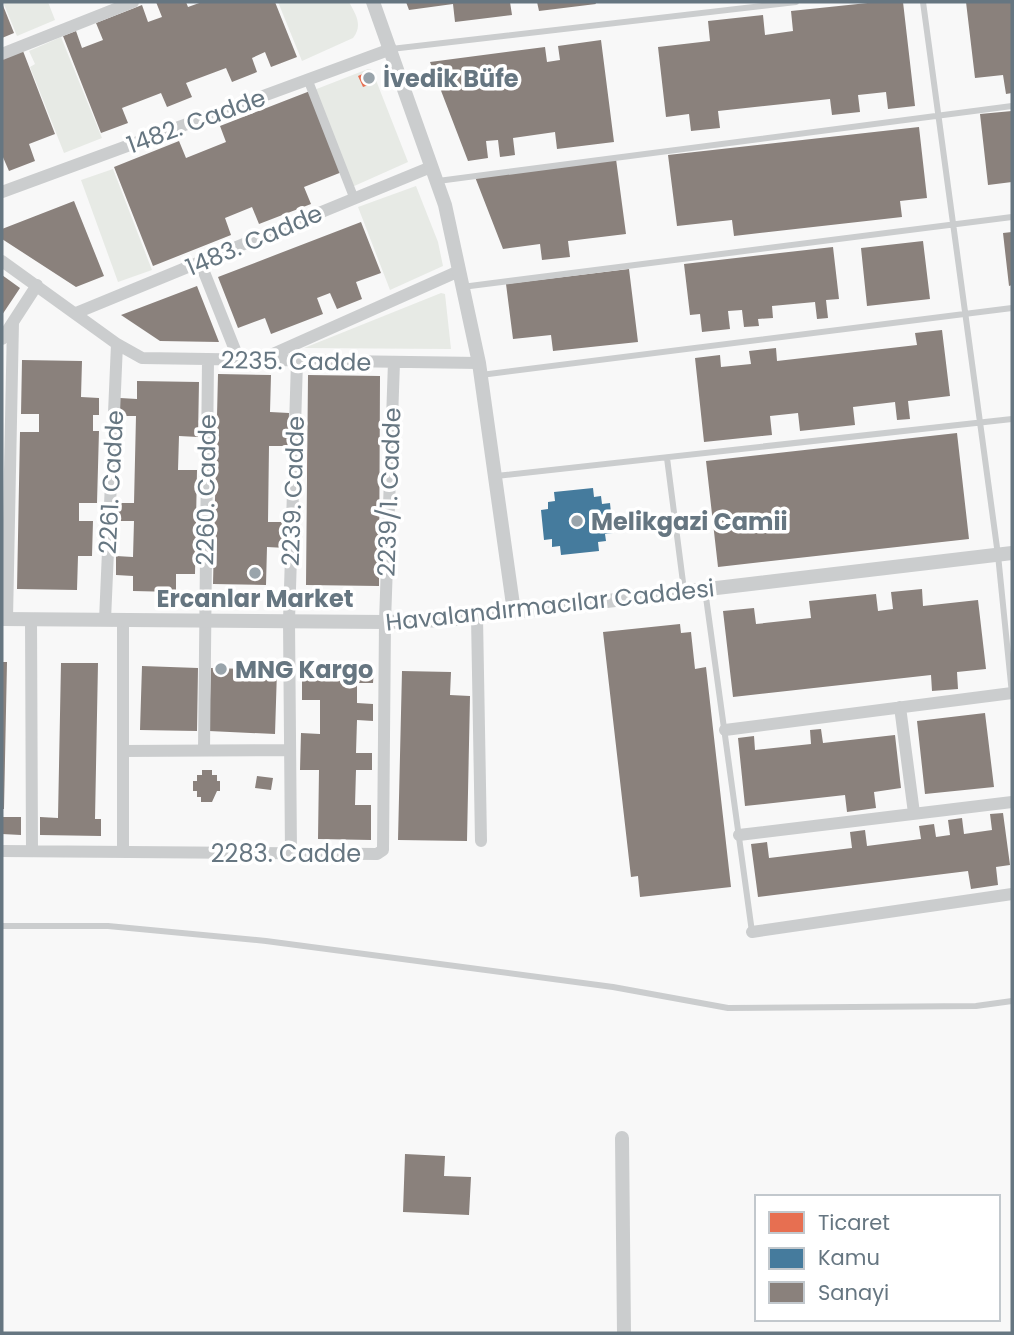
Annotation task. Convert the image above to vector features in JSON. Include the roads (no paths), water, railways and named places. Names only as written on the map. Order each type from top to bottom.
[{"type":"street","points":[[2,54],[133,2]]},
{"type":"street","points":[[373,2],[445,205],[480,369],[514,612]]},
{"type":"street","name":"1482. Cadde","points":[[2,192],[391,49]]},
{"type":"street","points":[[307,80],[354,198]]},
{"type":"street","name":"1483. Cadde","points":[[76,313],[431,167]]},
{"type":"street","name":"2235. Cadde","points":[[2,261],[133,355],[153,360],[394,362],[480,369]]},
{"type":"street","points":[[200,262],[239,360]]},
{"type":"street","points":[[259,360],[459,271]]},
{"type":"street","points":[[2,339],[37,285]]},
{"type":"street","points":[[5,619],[13,322]]},
{"type":"street","name":"2261. Cadde","points":[[105,620],[117,344]]},
{"type":"street","name":"2260. Cadde","points":[[204,750],[208,360]]},
{"type":"street","name":"2239. Cadde","points":[[291,853],[289,621],[297,361]]},
{"type":"street","name":"2239/1. Cadde","points":[[384,622],[394,362]]},
{"type":"street","name":"Havalandırmacılar Caddesi","points":[[5,619],[384,622],[477,617],[1005,554]]},
{"type":"street","points":[[477,617],[481,841]]},
{"type":"street","points":[[31,619],[32,851]]},
{"type":"street","points":[[123,620],[124,852]]},
{"type":"street","name":"2283. Cadde","points":[[2,851],[377,853],[384,848],[384,622]]},
{"type":"street","points":[[725,730],[1012,693]]},
{"type":"street","points":[[900,707],[914,813]]},
{"type":"street","points":[[123,751],[290,750]]},
{"type":"street","points":[[739,835],[1012,802]]},
{"type":"street","points":[[752,932],[1012,894]]},
{"type":"street","points":[[622,1138],[624,1333]]},
{"type":"lane","points":[[391,49],[796,2]]},
{"type":"lane","points":[[923,2],[980,423],[1005,554],[1012,693]]},
{"type":"lane","points":[[436,181],[1012,106]]},
{"type":"lane","points":[[462,287],[1012,217]]},
{"type":"lane","points":[[480,369],[1012,308]]},
{"type":"lane","points":[[496,476],[1012,419]]},
{"type":"lane","points":[[667,458],[684,592]]},
{"type":"lane","points":[[705,590],[752,932]]},
{"type":"lane","points":[[2,926],[108,926],[267,941],[613,987],[728,1008],[976,1006],[1012,1001]]},
{"type":"place","name":"İvedik Büfe","points":[[369,78]]},
{"type":"place","name":"Melikgazi Camii","points":[[577,521]]},
{"type":"place","name":"Ercanlar Market","points":[[255,573]]},
{"type":"place","name":"MNG Kargo","points":[[221,669]]}]
